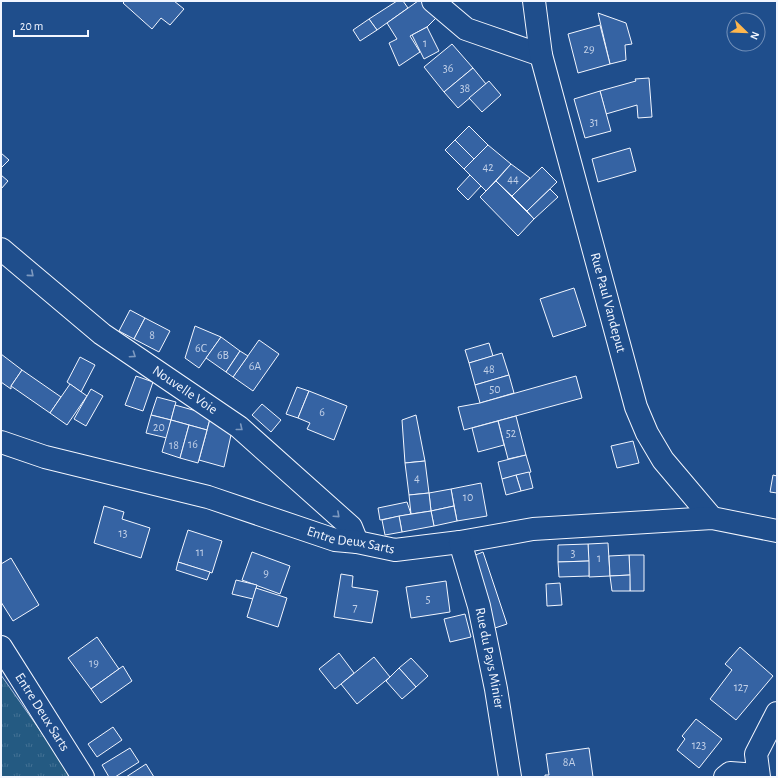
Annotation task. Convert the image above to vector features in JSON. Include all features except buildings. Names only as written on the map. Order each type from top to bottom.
[{"type":"street","points":[[432,1],[466,29],[541,55]]},
{"type":"street","name":"Rue Paul Vandeput","points":[[534,1],[541,55],[636,407],[647,433],[663,460],[712,518]]},
{"type":"street","name":"Nouvelle Voie","points":[[1,249],[102,334],[239,427],[351,527],[357,542]]},
{"type":"street","name":"Entre Deux Sarts","points":[[1,442],[45,457],[208,497],[335,540],[357,542],[395,550],[460,542],[533,530],[712,518]]},
{"type":"street","points":[[712,518],[777,531]]},
{"type":"street","name":"Rue du Pays Minier","points":[[460,542],[479,606],[496,689],[510,777]]},
{"type":"street","name":"Entre Deux Sarts","points":[[1,647],[83,777]]},
{"type":"street","points":[[725,777],[730,773],[758,776],[756,754],[777,713]]},
{"type":"green space","points":[[1,675],[73,777],[1,777]]}]
